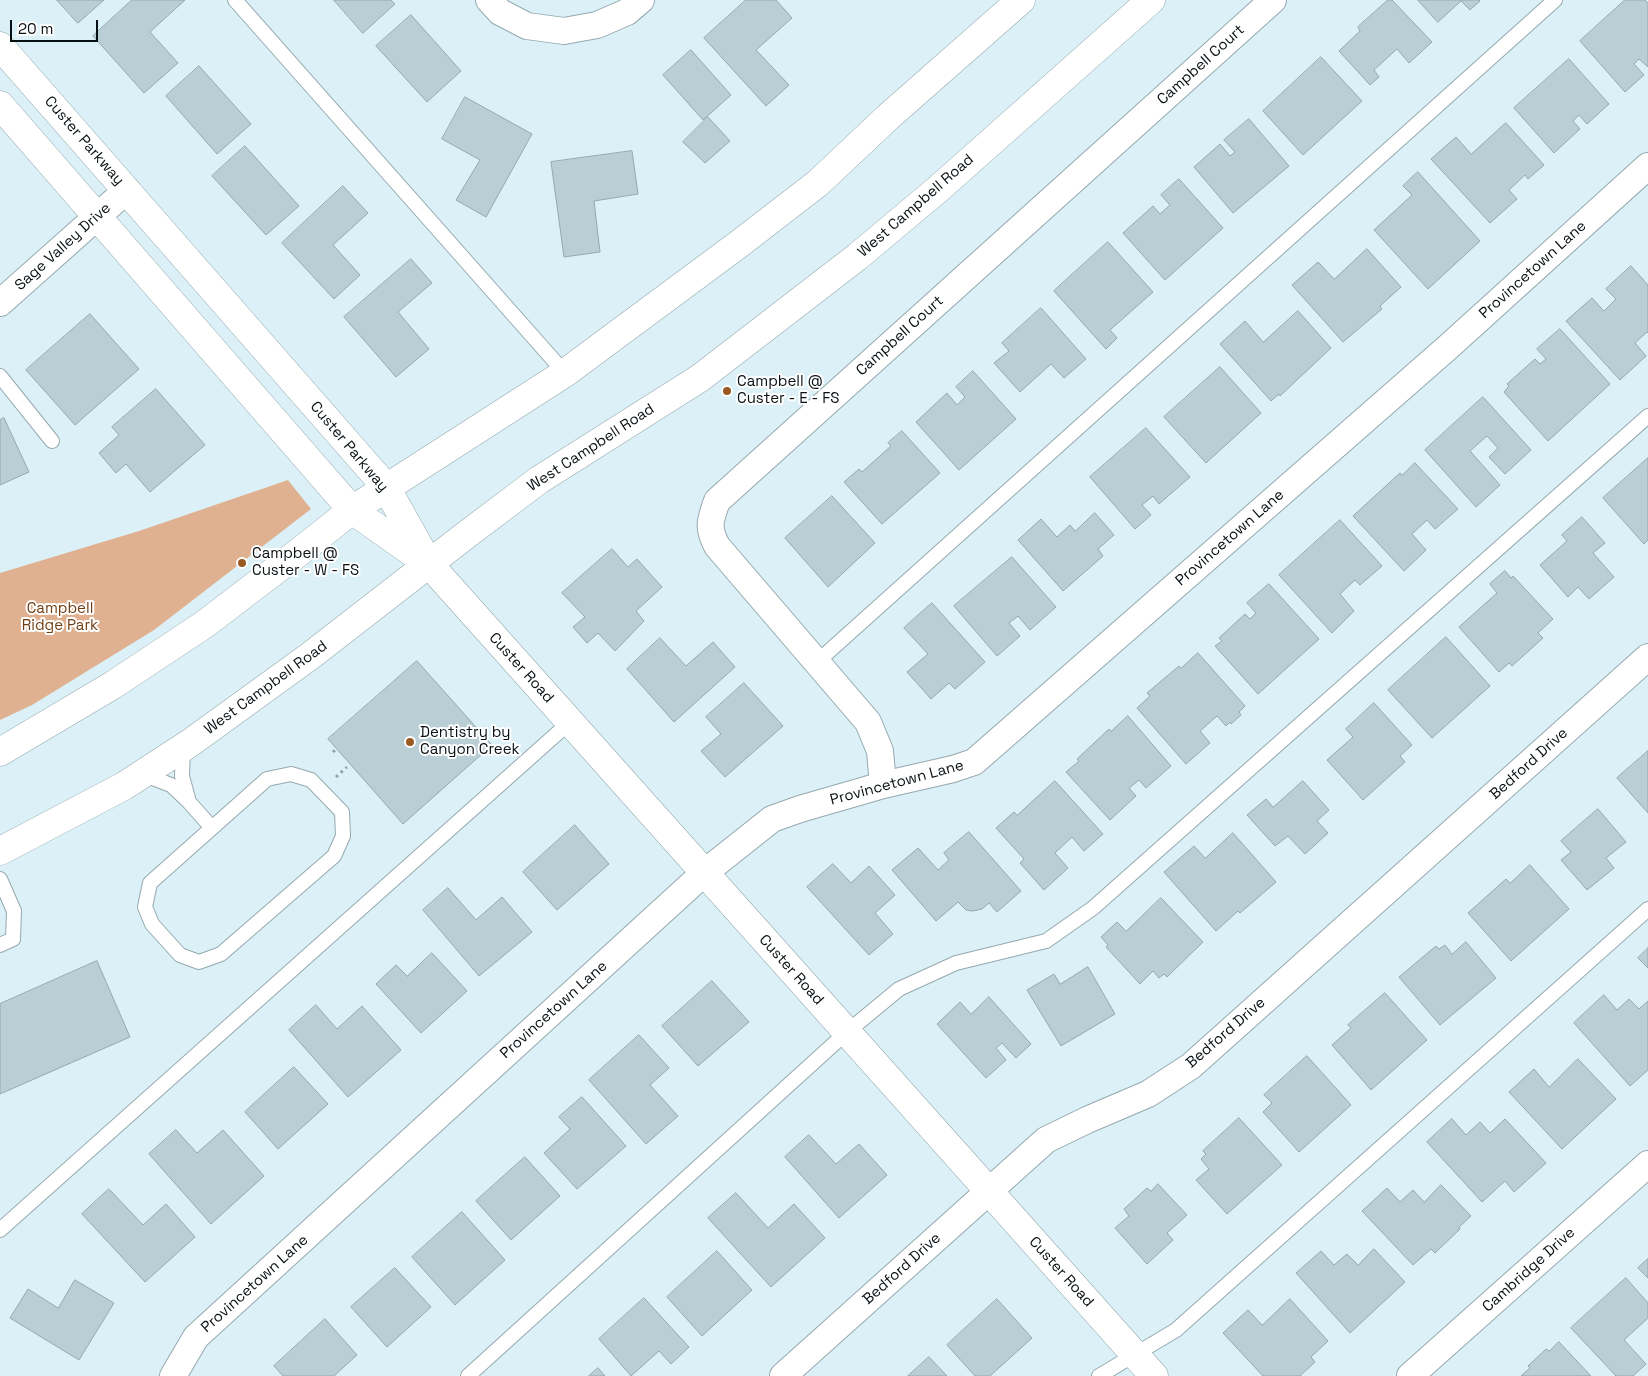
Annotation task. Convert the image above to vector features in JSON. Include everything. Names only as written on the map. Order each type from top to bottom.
[{"type":"main road","points":[[0,752],[113,685],[205,624],[352,510],[565,373],[818,183],[888,117],[1021,0]]},
{"type":"main road","name":"West Campbell Road","points":[[0,851],[124,786],[183,748],[310,656],[539,480],[700,378],[857,257],[937,190],[1151,0]]},
{"type":"main road","name":"Custer Parkway","points":[[0,46],[386,487],[429,564]]},
{"type":"main road","points":[[0,105],[352,510],[429,564]]},
{"type":"main road","name":"Custer Road","points":[[429,564],[1154,1376]]},
{"type":"street","points":[[489,0],[500,12],[527,26],[564,31],[597,25],[627,12],[641,0]]},
{"type":"street","name":"Campbell Court","points":[[883,785],[880,751],[868,722],[717,546],[709,524],[717,501],[1273,0]]},
{"type":"street","name":"Provincetown Lane","points":[[173,1376],[196,1337],[704,873],[772,819],[883,785],[974,762],[1447,348],[1648,166]]},
{"type":"street","name":"Sage Valley Drive","points":[[0,303],[127,190]]},
{"type":"street","name":"Bedford Drive","points":[[783,1376],[1046,1140],[1148,1094],[1191,1066],[1648,657]]},
{"type":"street","name":"Cambridge Drive","points":[[1410,1376],[1648,1164]]},
{"type":"lane","points":[[235,0],[565,373]]},
{"type":"lane","points":[[818,662],[1555,0]]},
{"type":"lane","points":[[0,376],[52,441]]},
{"type":"lane","points":[[468,1376],[847,1032],[899,989],[956,963],[1046,941],[1093,908],[1648,416]]},
{"type":"lane","points":[[0,1230],[570,722]]},
{"type":"lane","points":[[183,748],[182,776],[189,802]]},
{"type":"lane","points":[[142,774],[171,785],[212,828]]},
{"type":"lane","points":[[291,774],[311,780],[342,812],[343,836],[334,856],[221,954],[199,962],[180,955],[152,924],[145,907],[150,884],[212,828],[267,779],[291,774]]},
{"type":"lane","points":[[0,879],[14,911],[13,940],[0,945]]},
{"type":"lane","points":[[1099,1376],[1176,1330],[1648,909]]},
{"type":"path","points":[[333,752],[337,748]]},
{"type":"green space","name":"Campbell Ridge Park","points":[[288,480],[311,509],[154,630],[32,705],[0,720],[0,573],[139,531]]},
{"type":"building","points":[[57,0],[104,0],[78,23]]},
{"type":"building","points":[[132,0],[185,0],[150,32],[178,63],[144,93],[93,36]]},
{"type":"building","points":[[334,0],[391,0],[395,4],[363,33]]},
{"type":"building","points":[[746,0],[776,0],[792,18],[756,50],[789,85],[766,106],[704,38]]},
{"type":"building","points":[[1388,0],[1392,0],[1432,42],[1409,63],[1397,49],[1374,70],[1379,77],[1370,85],[1339,51],[1360,31],[1358,27]]},
{"type":"building","points":[[1418,0],[1480,1],[1470,10],[1461,1],[1438,22]]},
{"type":"building","points":[[1625,0],[1645,0],[1648,3],[1648,67],[1639,59],[1634,64],[1644,75],[1625,92],[1580,41]]},
{"type":"building","points":[[411,15],[461,71],[427,102],[376,46]]},
{"type":"building","points":[[691,50],[731,95],[703,120],[663,75]]},
{"type":"building","points":[[1321,57],[1362,101],[1303,155],[1263,111]]},
{"type":"building","points":[[1569,59],[1609,104],[1587,124],[1579,115],[1573,121],[1580,129],[1554,153],[1514,108]]},
{"type":"building","points":[[199,66],[251,124],[217,154],[166,96]]},
{"type":"building","points":[[465,97],[532,134],[486,217],[456,200],[480,160],[442,139]]},
{"type":"building","points":[[708,117],[730,141],[705,163],[683,142]]},
{"type":"building","points":[[1249,119],[1289,166],[1233,213],[1194,167],[1220,144],[1230,156],[1235,152],[1224,140]]},
{"type":"building","points":[[1506,123],[1544,165],[1528,179],[1525,175],[1509,190],[1517,199],[1490,223],[1431,159],[1456,137],[1471,154]]},
{"type":"building","points":[[245,146],[299,206],[266,235],[212,176]]},
{"type":"building","points":[[632,151],[638,194],[594,201],[600,252],[564,257],[551,162]]},
{"type":"building","points":[[1418,172],[1480,241],[1428,289],[1374,230],[1412,195],[1403,186]]},
{"type":"building","points":[[1179,179],[1223,228],[1165,280],[1123,233],[1153,206],[1160,214],[1170,205],[1161,195]]},
{"type":"building","points":[[343,186],[368,213],[333,245],[360,275],[334,299],[282,243]]},
{"type":"building","points":[[1108,242],[1153,292],[1110,330],[1117,338],[1106,349],[1054,291]]},
{"type":"building","points":[[1367,249],[1401,287],[1380,306],[1382,309],[1343,342],[1292,285],[1318,262],[1334,279]]},
{"type":"building","points":[[411,259],[432,283],[398,312],[429,349],[396,377],[344,317]]},
{"type":"building","points":[[1631,266],[1648,285],[1648,333],[1635,343],[1646,356],[1620,380],[1566,321],[1592,298],[1604,311],[1616,299],[1606,289]]},
{"type":"building","points":[[1041,308],[1086,359],[1064,378],[1051,364],[1020,392],[994,363],[1009,351],[1002,343]]},
{"type":"building","points":[[1298,311],[1331,348],[1280,396],[1279,394],[1271,401],[1220,344],[1245,321],[1263,342]]},
{"type":"building","points":[[90,314],[139,369],[75,425],[26,370]]},
{"type":"building","points":[[1560,329],[1610,384],[1548,441],[1504,392],[1509,386],[1507,384],[1535,359],[1540,364],[1546,359],[1537,349]]},
{"type":"building","points":[[1220,367],[1261,413],[1206,463],[1164,417]]},
{"type":"building","points":[[973,371],[1016,419],[959,470],[916,422],[947,393],[957,405],[965,397],[956,387]]},
{"type":"building","points":[[156,389],[205,445],[150,492],[126,464],[116,473],[99,453],[119,435],[112,427]]},
{"type":"building","points":[[1483,397],[1531,450],[1505,474],[1489,457],[1498,448],[1487,436],[1470,451],[1500,485],[1476,507],[1425,450]]},
{"type":"building","points":[[4,418],[29,472],[0,485],[0,420]]},
{"type":"building","points":[[1146,428],[1190,477],[1159,504],[1153,496],[1142,505],[1151,515],[1135,529],[1090,477]]},
{"type":"building","points":[[902,431],[940,473],[882,524],[844,482],[859,469],[862,472],[891,446],[888,443]]},
{"type":"building","points":[[1648,458],[1648,540],[1644,544],[1603,498]]},
{"type":"building","points":[[1415,463],[1458,509],[1435,529],[1427,520],[1412,534],[1426,550],[1404,571],[1353,516],[1400,473],[1402,475]]},
{"type":"building","points":[[832,496],[875,543],[828,587],[785,538]]},
{"type":"building","points":[[1095,513],[1114,535],[1098,549],[1103,556],[1063,591],[1018,540],[1041,519],[1057,537],[1070,525],[1075,531]]},
{"type":"building","points":[[1582,517],[1605,543],[1593,553],[1614,577],[1589,599],[1578,587],[1568,597],[1540,565],[1567,541],[1562,535]]},
{"type":"building","points":[[1340,520],[1382,566],[1360,585],[1355,580],[1340,594],[1354,611],[1332,633],[1279,575]]},
{"type":"building","points":[[612,549],[628,567],[637,559],[662,587],[636,611],[644,621],[615,651],[598,633],[587,643],[573,627],[585,617],[562,593]]},
{"type":"building","points":[[1012,557],[1056,607],[1030,630],[1018,616],[1009,623],[1020,636],[997,656],[954,606]]},
{"type":"building","points":[[1505,571],[1511,578],[1513,576],[1553,619],[1538,633],[1543,638],[1512,666],[1509,663],[1499,672],[1459,627],[1497,593],[1490,584]]},
{"type":"building","points":[[1269,584],[1319,639],[1258,694],[1215,646],[1222,641],[1219,638],[1245,614],[1250,619],[1256,613],[1247,603]]},
{"type":"building","points":[[932,603],[985,662],[955,689],[949,683],[931,699],[907,672],[928,654],[904,628]]},
{"type":"building","points":[[1446,637],[1490,686],[1432,738],[1388,690]]},
{"type":"building","points":[[660,638],[686,666],[713,642],[735,667],[674,722],[627,669]]},
{"type":"building","points":[[1198,653],[1245,706],[1239,712],[1241,715],[1231,724],[1230,722],[1226,726],[1217,716],[1200,731],[1210,743],[1186,764],[1137,708],[1150,696],[1147,693]]},
{"type":"building","name":"Dentistry by Canyon Creek","points":[[417,661],[492,745],[403,824],[328,739]]},
{"type":"building","points":[[744,683],[783,726],[725,777],[701,751],[721,734],[706,717]]},
{"type":"building","points":[[1374,703],[1412,745],[1400,756],[1405,762],[1363,800],[1327,760],[1353,737],[1346,729]]},
{"type":"building","points":[[1128,716],[1171,766],[1146,788],[1139,780],[1129,788],[1136,796],[1110,820],[1066,772],[1109,729],[1111,731]]},
{"type":"building","points":[[1648,751],[1648,813],[1617,778]]},
{"type":"building","points":[[1055,781],[1103,834],[1084,851],[1072,837],[1055,853],[1068,868],[1044,890],[1020,863],[1024,859],[996,828],[1014,812],[1017,815]]},
{"type":"building","points":[[1303,781],[1329,810],[1317,821],[1328,833],[1305,854],[1288,836],[1275,846],[1247,815],[1266,799],[1273,807]]},
{"type":"building","points":[[1598,809],[1626,842],[1606,858],[1614,868],[1587,890],[1561,860],[1571,852],[1561,841]]},
{"type":"building","points":[[575,825],[609,864],[557,910],[523,872]]},
{"type":"building","points":[[969,832],[1021,891],[997,912],[989,903],[982,909],[973,911],[966,910],[958,902],[936,921],[892,870],[918,848],[938,870],[949,860],[944,853]]},
{"type":"building","points":[[1233,833],[1276,882],[1240,913],[1238,911],[1216,931],[1164,872],[1194,846],[1205,858]]},
{"type":"building","points":[[833,864],[851,883],[869,866],[895,895],[875,913],[893,934],[869,955],[807,887]]},
{"type":"building","points":[[1530,865],[1569,909],[1511,961],[1468,913],[1506,879],[1510,883]]},
{"type":"building","points":[[448,888],[476,920],[502,897],[532,932],[479,976],[423,910]]},
{"type":"building","points":[[1161,898],[1203,942],[1167,977],[1164,974],[1159,978],[1153,971],[1140,984],[1106,947],[1108,945],[1101,937],[1117,922],[1126,931]]},
{"type":"building","points":[[1466,942],[1496,978],[1440,1025],[1399,977],[1436,946],[1439,949],[1445,945],[1452,954]]},
{"type":"building","points":[[1648,948],[1648,968],[1638,958]]},
{"type":"building","points":[[432,953],[467,991],[421,1033],[376,984],[396,965],[407,976]]},
{"type":"building","points":[[97,961],[130,1037],[0,1094],[0,1004]]},
{"type":"building","points":[[1088,967],[1115,1014],[1061,1046],[1027,990],[1054,974],[1060,984]]},
{"type":"building","points":[[712,981],[749,1022],[698,1066],[662,1026]]},
{"type":"building","points":[[1385,993],[1427,1040],[1371,1090],[1332,1045],[1351,1028],[1348,1025]]},
{"type":"building","points":[[1604,995],[1617,1010],[1629,999],[1639,1009],[1648,1001],[1648,1070],[1630,1086],[1574,1023]]},
{"type":"building","points":[[989,997],[1031,1044],[1016,1058],[1002,1043],[996,1048],[1006,1060],[986,1078],[937,1024],[960,1002],[971,1014]]},
{"type":"building","points":[[316,1005],[337,1029],[362,1006],[401,1050],[348,1097],[289,1030]]},
{"type":"building","points":[[639,1035],[669,1068],[650,1085],[678,1116],[646,1144],[589,1080]]},
{"type":"building","points":[[1307,1056],[1351,1105],[1299,1152],[1263,1112],[1272,1103],[1264,1095]]},
{"type":"building","points":[[1578,1059],[1616,1099],[1562,1149],[1509,1092],[1534,1069],[1549,1087]]},
{"type":"building","points":[[294,1067],[328,1104],[278,1149],[245,1112]]},
{"type":"building","points":[[582,1097],[626,1146],[577,1189],[544,1153],[570,1129],[559,1117]]},
{"type":"building","points":[[1239,1118],[1282,1165],[1227,1214],[1196,1180],[1209,1169],[1201,1159],[1206,1154],[1203,1151]]},
{"type":"building","points":[[1452,1119],[1466,1135],[1480,1122],[1490,1133],[1505,1119],[1546,1163],[1514,1192],[1505,1181],[1482,1202],[1427,1142]]},
{"type":"building","points":[[176,1130],[197,1153],[223,1130],[264,1176],[211,1224],[149,1154]]},
{"type":"building","points":[[809,1135],[836,1164],[859,1144],[887,1175],[839,1218],[785,1157]]},
{"type":"building","points":[[525,1157],[560,1196],[511,1240],[476,1201]]},
{"type":"building","points":[[1158,1184],[1187,1215],[1167,1233],[1173,1240],[1147,1264],[1115,1228],[1129,1216],[1124,1209],[1147,1188],[1151,1191]]},
{"type":"building","points":[[1441,1185],[1471,1216],[1435,1253],[1431,1249],[1413,1265],[1362,1211],[1387,1188],[1400,1202],[1413,1190],[1424,1202]]},
{"type":"building","points":[[109,1189],[143,1225],[166,1204],[195,1237],[145,1282],[82,1214]]},
{"type":"building","points":[[736,1193],[768,1228],[794,1204],[825,1238],[771,1287],[708,1218]]},
{"type":"building","points":[[462,1212],[505,1260],[455,1305],[412,1257]]},
{"type":"building","points":[[1374,1249],[1405,1282],[1350,1333],[1296,1273],[1321,1251],[1334,1265],[1347,1254],[1358,1265]]},
{"type":"building","points":[[717,1251],[752,1290],[702,1336],[667,1297]]},
{"type":"building","points":[[1648,1259],[1648,1278],[1638,1268]]},
{"type":"building","points":[[395,1268],[431,1307],[387,1347],[351,1307]]},
{"type":"building","points":[[1626,1278],[1648,1303],[1648,1318],[1624,1340],[1646,1364],[1633,1376],[1616,1376],[1571,1328]]},
{"type":"building","points":[[75,1280],[114,1303],[79,1360],[10,1318],[28,1289],[58,1308]]},
{"type":"building","points":[[644,1298],[689,1347],[671,1364],[659,1351],[631,1376],[599,1339]]},
{"type":"building","points":[[997,1299],[1032,1338],[990,1376],[975,1376],[947,1345]]},
{"type":"building","points":[[1290,1299],[1328,1341],[1311,1357],[1315,1362],[1300,1376],[1263,1376],[1223,1333],[1248,1310],[1262,1325]]},
{"type":"building","points":[[325,1319],[357,1355],[334,1376],[283,1376],[274,1366]]},
{"type":"building","points":[[1559,1342],[1591,1376],[1521,1376],[1530,1368],[1528,1366],[1546,1349],[1549,1351]]},
{"type":"building","points":[[929,1357],[947,1376],[908,1376]]},
{"type":"building","points":[[598,1368],[605,1376],[589,1376]]},
{"type":"place","name":"Campbell @ Custer - E - FS","points":[[727,391]]},
{"type":"place","name":"Campbell @ Custer - W - FS","points":[[242,563]]},
{"type":"place","name":"Dentistry by Canyon Creek","points":[[410,742]]}]
